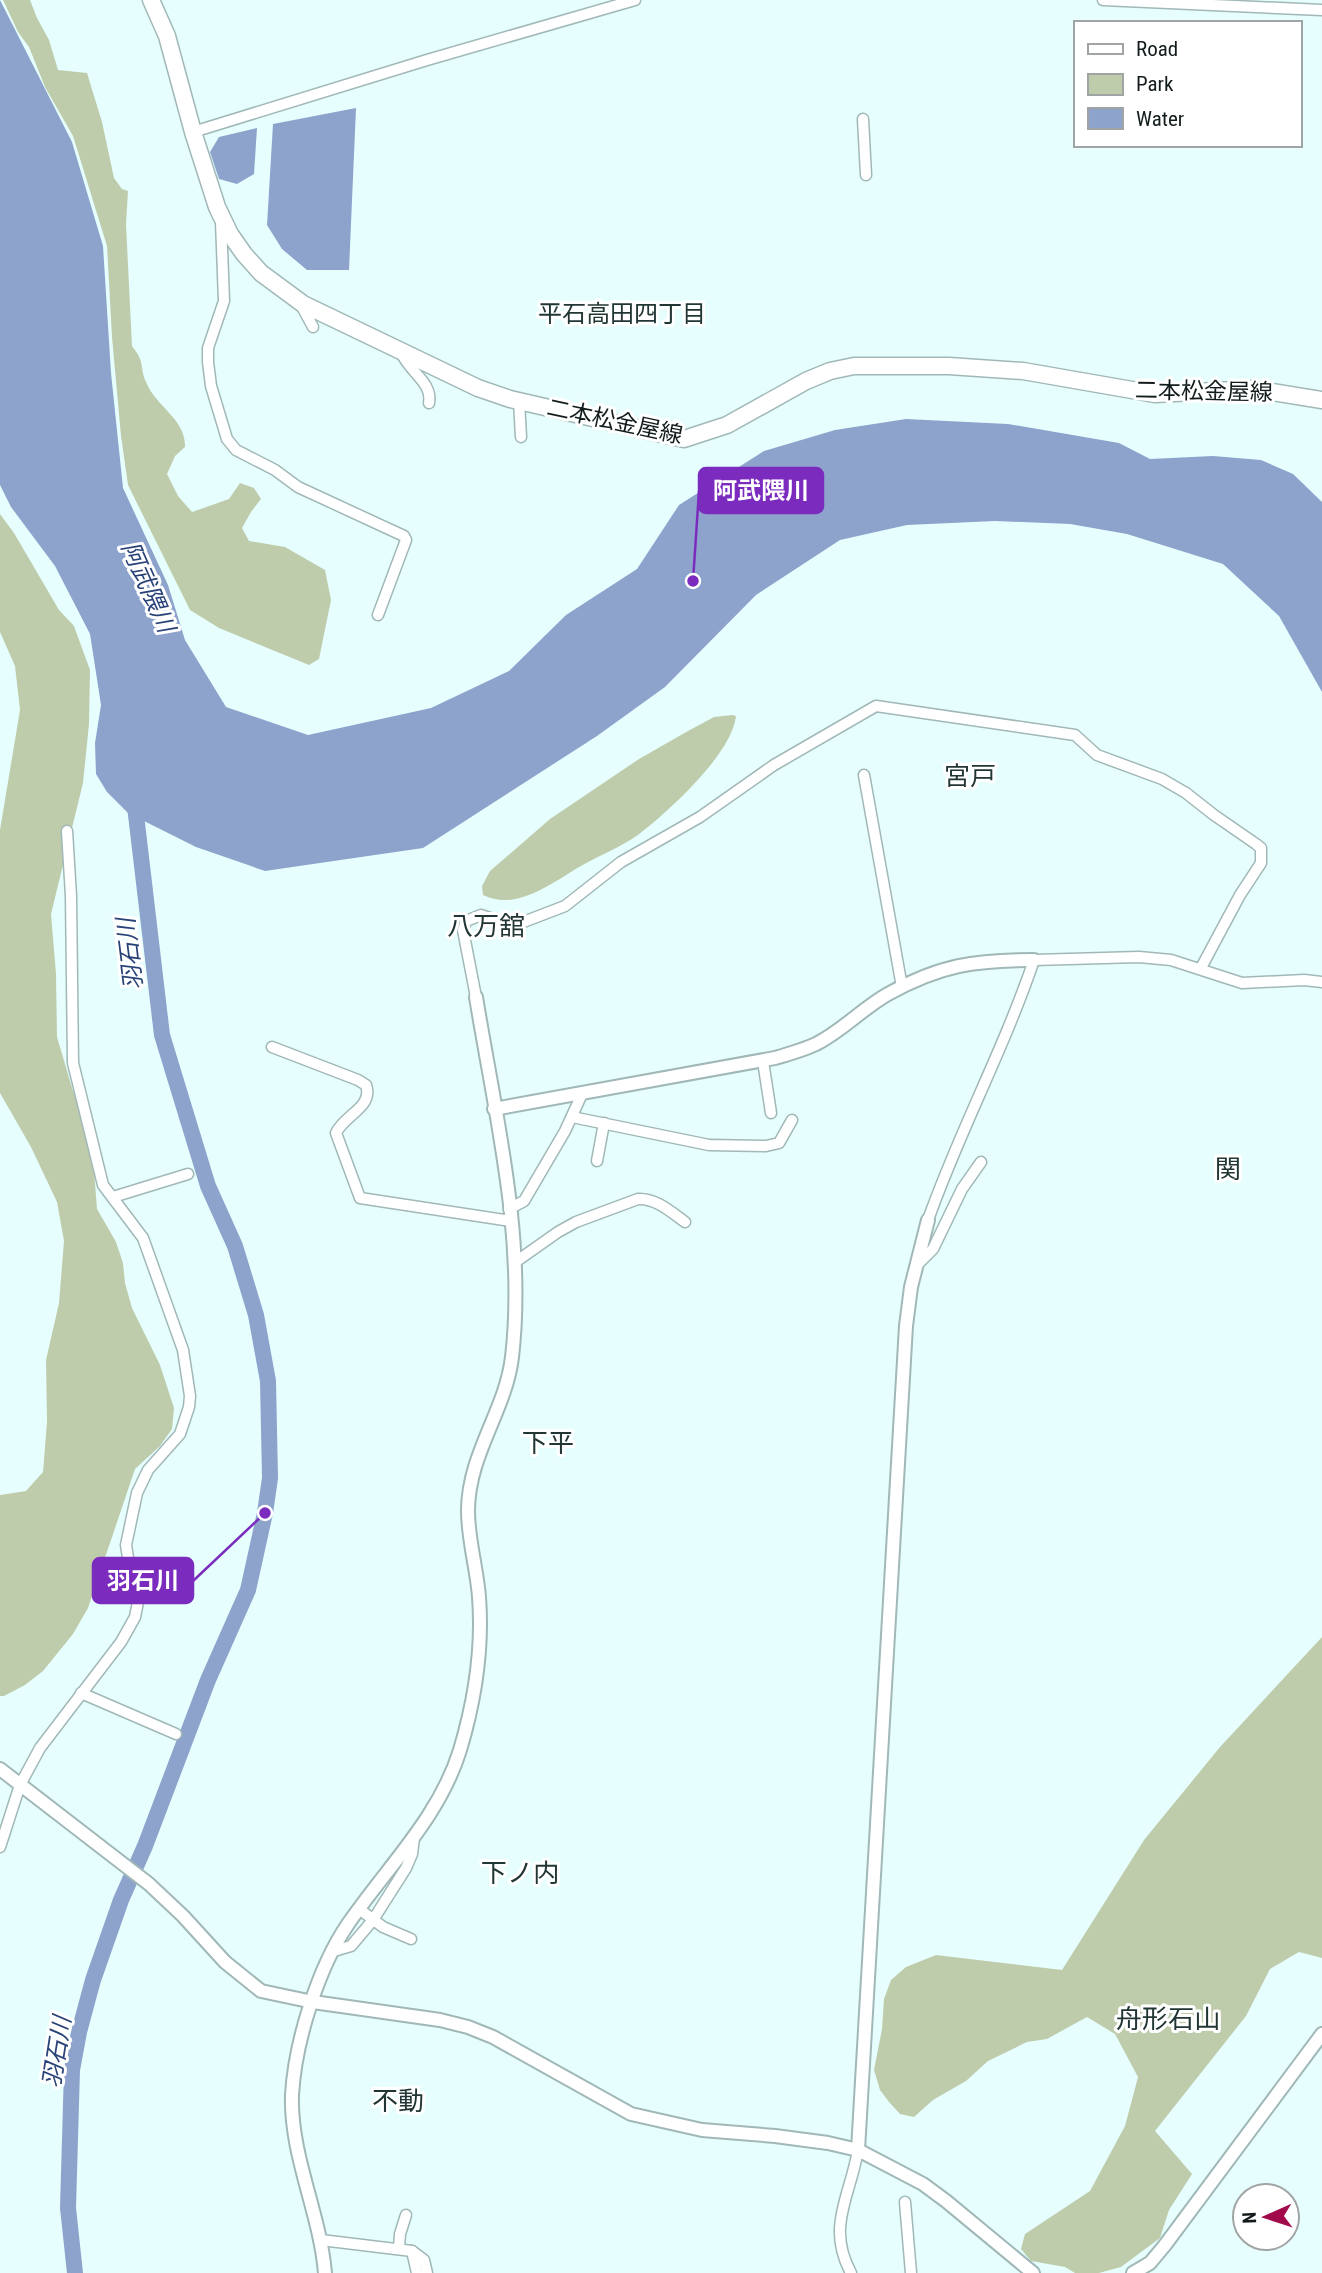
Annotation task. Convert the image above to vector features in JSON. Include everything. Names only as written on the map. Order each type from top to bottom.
[{"type":"main road","name":"二本松金屋線","points":[[151,0],[167,36],[193,132],[221,217],[244,254],[261,274],[299,301],[478,388],[519,401],[684,439],[727,425],[806,381],[830,371],[854,366],[949,366],[1023,371],[1155,394],[1254,389],[1322,400]]},
{"type":"street","points":[[193,132],[635,0]]},
{"type":"street","points":[[1103,0],[1322,10]]},
{"type":"street","points":[[863,119],[866,176]]},
{"type":"street","points":[[221,217],[224,301],[208,348],[208,362],[211,386],[228,439],[236,450],[275,470],[298,487],[404,536],[407,540],[378,615]]},
{"type":"street","points":[[299,301],[313,327]]},
{"type":"street","points":[[401,352],[405,362],[431,394],[429,403]]},
{"type":"street","points":[[519,401],[521,437]]},
{"type":"street","points":[[325,2273],[321,2240],[296,2137],[292,2099],[299,2046],[313,2002],[345,1928],[425,1822],[453,1770],[469,1717],[478,1667],[480,1636],[479,1594],[468,1511],[472,1472],[512,1363],[516,1314],[510,1215],[463,930],[466,921],[481,915],[513,926],[565,906],[621,862],[700,817],[774,765],[876,706],[1075,735],[1097,755],[1162,779],[1186,793],[1214,816],[1256,844],[1261,848],[1261,863],[1240,895],[1202,966]]},
{"type":"street","points":[[864,775],[902,987]]},
{"type":"street","points":[[0,1847],[20,1785],[40,1748],[121,1642],[135,1618],[139,1597],[126,1545],[136,1493],[148,1471],[180,1434],[189,1407],[189,1386],[183,1350],[143,1238],[103,1185],[73,1063],[71,896],[67,831]]},
{"type":"street","points":[[494,1109],[763,1061],[817,1043],[886,995],[945,968],[966,963],[1139,957],[1171,960],[1242,983],[1304,980],[1322,982]]},
{"type":"street","points":[[851,2273],[844,2260],[838,2232],[858,2150],[906,1326],[928,1220],[1023,994],[1034,960]]},
{"type":"street","points":[[272,1047],[366,1085],[366,1102],[340,1125],[337,1133],[360,1198],[478,1214],[510,1215],[524,1201],[572,1117],[582,1094]]},
{"type":"street","points":[[763,1061],[771,1113]]},
{"type":"street","points":[[572,1117],[709,1144],[766,1146],[779,1143],[792,1120]]},
{"type":"street","points":[[597,1161],[604,1123]]},
{"type":"street","points":[[917,1265],[933,1249],[962,1189],[981,1161]]},
{"type":"street","points":[[113,1198],[188,1174]]},
{"type":"street","points":[[514,1263],[576,1222],[638,1199],[655,1201],[685,1222]]},
{"type":"street","points":[[81,1693],[176,1734]]},
{"type":"street","points":[[0,1769],[147,1882],[252,1986],[272,1994],[313,2002],[440,2020],[468,2027],[494,2037],[631,2115],[702,2130],[775,2136],[858,2150],[923,2184],[1033,2273]]},
{"type":"street","points":[[334,1951],[351,1946],[373,1920],[406,1868],[412,1854],[414,1838]]},
{"type":"street","points":[[359,1909],[383,1927],[411,1939]]},
{"type":"street","points":[[1133,2273],[1150,2263],[1166,2245],[1322,2034]]},
{"type":"street","points":[[905,2203],[911,2273]]},
{"type":"street","points":[[399,2248],[406,2215]]},
{"type":"street","points":[[321,2240],[412,2251],[424,2260],[427,2273]]},
{"type":"street","points":[[412,2251],[417,2273]]},
{"type":"green space","points":[[3,0],[30,0],[49,40],[58,70],[87,73],[102,122],[114,178],[122,189],[128,191],[126,224],[132,346],[142,364],[151,391],[176,421],[184,437],[185,447],[175,456],[167,474],[178,496],[192,512],[229,499],[240,483],[254,488],[261,499],[242,528],[249,541],[285,547],[325,570],[331,600],[319,659],[309,665],[219,628],[190,610],[128,485],[112,337],[107,246],[73,136],[45,87],[29,47],[18,32]]},
{"type":"green space","points":[[0,514],[59,610],[74,626],[90,670],[89,724],[83,783],[51,914],[57,1037],[92,1144],[97,1209],[116,1242],[132,1308],[160,1365],[174,1408],[172,1429],[160,1446],[135,1469],[88,1608],[73,1634],[43,1671],[4,1696],[0,1696],[0,1495],[26,1491],[43,1472],[47,1422],[46,1360],[59,1303],[64,1241],[57,1202],[31,1147],[0,1093],[0,830],[20,710],[15,666],[0,632]]},
{"type":"green space","points":[[736,716],[732,731],[711,764],[681,797],[638,835],[547,887],[522,898],[496,899],[483,895],[482,886],[490,871],[550,819],[639,759],[714,717]]},
{"type":"green space","points":[[1322,1637],[1322,1958],[1299,1952],[1270,1969],[1246,2016],[1155,2131],[1192,2174],[1169,2210],[1160,2238],[1121,2267],[1099,2273],[1075,2273],[1065,2267],[1031,2261],[1021,2249],[1025,2234],[1090,2191],[1125,2126],[1138,2077],[1115,2034],[1087,2017],[1047,2039],[1027,2042],[988,2061],[966,2081],[933,2100],[914,2117],[900,2114],[880,2090],[874,2070],[882,2029],[884,1999],[891,1980],[906,1967],[936,1955],[1062,1970],[1144,1840],[1220,1747]]},
{"type":"water","points":[[0,0],[72,142],[103,246],[111,373],[123,488],[168,585],[185,640],[226,707],[308,735],[431,708],[509,671],[566,615],[637,569],[679,505],[764,451],[835,430],[906,419],[1008,424],[1119,443],[1150,459],[1213,456],[1261,460],[1293,474],[1322,502],[1322,692],[1279,616],[1223,564],[1127,534],[1070,524],[995,521],[907,525],[840,540],[756,595],[665,687],[597,736],[423,848],[265,871],[196,847],[128,813],[107,792],[96,774],[95,743],[101,705],[90,634],[55,566],[11,507],[0,485]]},
{"type":"water","points":[[356,108],[349,270],[307,270],[282,249],[267,225],[273,124]]},
{"type":"water","points":[[257,128],[254,174],[237,184],[219,179],[210,152],[219,137]]},
{"type":"waterway","name":"羽石川","points":[[75,2273],[68,2208],[72,2070],[79,2032],[93,1980],[121,1900],[145,1846],[208,1680],[248,1590],[270,1478],[268,1381],[256,1315],[235,1246],[208,1186],[162,1035],[134,798]]},
{"type":"place","name":"阿武隈川","points":[[693,581]]},
{"type":"place","name":"羽石川","points":[[265,1513]]},
{"type":"district","name":"平石高田四丁目","points":[[622,314]]},
{"type":"district","name":"宮戸","points":[[970,776]]},
{"type":"district","name":"八万舘","points":[[486,926]]},
{"type":"district","name":"関","points":[[1228,1169]]},
{"type":"district","name":"下平","points":[[548,1443]]},
{"type":"district","name":"下ノ内","points":[[520,1873]]},
{"type":"district","name":"舟形石山","points":[[1168,2019]]},
{"type":"district","name":"不動","points":[[398,2101]]}]
